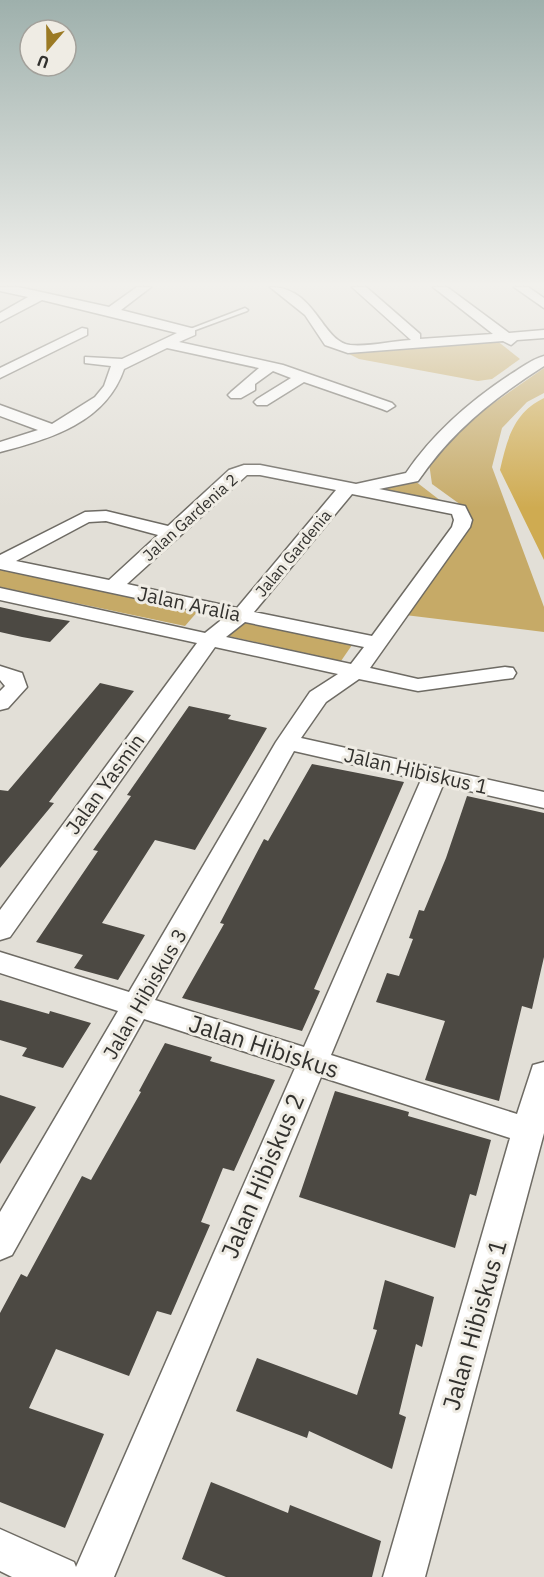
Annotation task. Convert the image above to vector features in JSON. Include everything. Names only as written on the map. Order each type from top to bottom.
[{"type":"street","points":[[0,374],[26,361]]},
{"type":"street","points":[[97,361],[123,363]]},
{"type":"street","points":[[0,447],[52,429],[87,411],[112,385],[116,369],[129,361]]},
{"type":"street","points":[[246,361],[304,376],[387,406]]},
{"type":"street","points":[[412,477],[419,465],[464,418],[530,361]]},
{"type":"street","points":[[236,395],[250,387],[246,384],[271,366]]},
{"type":"street","points":[[262,402],[304,376]]},
{"type":"street","points":[[0,410],[19,419],[52,429]]},
{"type":"street","name":"Jalan Gardenia 2","points":[[113,587],[235,474],[244,470],[260,470],[346,490]]},
{"type":"street","points":[[346,490],[412,477],[459,510]]},
{"type":"street","points":[[346,490],[459,510]]},
{"type":"street","name":"Jalan Gardenia","points":[[210,639],[241,615],[346,490]]},
{"type":"street","name":"Jalan Hibiskus 3","points":[[0,1244],[287,742],[318,697],[357,670],[378,644],[461,527],[463,520],[459,510]]},
{"type":"street","points":[[0,563],[86,517],[106,516],[172,533]]},
{"type":"street","name":"Jalan Aralia","points":[[0,563],[378,644]]},
{"type":"street","name":"Jalan Aralia","points":[[0,594],[423,685],[505,673]]},
{"type":"street","name":"Jalan Yasmin","points":[[0,930],[210,639]]},
{"type":"street","points":[[0,703],[16,687],[14,678],[4,673]]},
{"type":"street","name":"Jalan Hibiskus 1","points":[[287,742],[544,800]]},
{"type":"street","name":"Jalan Hibiskus 2","points":[[93,1577],[435,775]]},
{"type":"street","name":"Jalan Hibiskus","points":[[0,962],[529,1131]]},
{"type":"street","name":"Jalan Hibiskus 1","points":[[404,1577],[544,1074]]},
{"type":"street","points":[[0,1550],[59,1577]]},
{"type":"shaded area","points":[[368,361],[518,361],[492,379],[478,381]]},
{"type":"shaded area","points":[[544,368],[544,393],[527,402],[502,428],[492,467],[544,607],[544,632],[405,615],[466,525],[461,505],[432,484],[429,463],[475,416]]},
{"type":"shaded area","points":[[544,398],[544,560],[500,470],[505,448],[518,419],[533,404]]},
{"type":"shaded area","points":[[415,481],[441,501],[440,503],[376,489]]},
{"type":"shaded area","points":[[0,570],[198,611],[185,626],[0,587]]},
{"type":"shaded area","points":[[240,620],[352,645],[341,661],[228,636]]},
{"type":"building","points":[[0,607],[70,621],[50,642],[22,637],[0,632]]},
{"type":"building","points":[[100,683],[134,691],[49,802],[54,803],[0,868],[0,790],[8,791]]},
{"type":"building","points":[[189,706],[231,715],[228,719],[267,728],[195,850],[155,840],[102,923],[145,935],[118,980],[74,968],[83,955],[36,942],[98,851],[93,850],[131,796],[127,795]]},
{"type":"building","points":[[312,764],[404,782],[314,989],[320,991],[302,1031],[182,998],[224,924],[220,923],[264,839],[268,841]]},
{"type":"building","points":[[467,796],[544,813],[544,957],[532,1009],[522,1006],[499,1101],[425,1080],[445,1021],[376,1002],[387,973],[399,976],[413,939],[409,938],[419,910],[424,911],[446,858]]},
{"type":"building","points":[[0,1000],[91,1023],[63,1068],[22,1056],[27,1048],[0,1040]]},
{"type":"building","points":[[165,1043],[212,1057],[210,1061],[275,1080],[234,1171],[223,1168],[201,1222],[210,1225],[171,1315],[157,1311],[129,1376],[56,1349],[29,1408],[104,1434],[65,1528],[0,1502],[0,1313],[21,1274],[27,1277],[82,1176],[91,1180],[141,1092],[139,1091]]},
{"type":"building","points":[[335,1091],[409,1112],[408,1116],[491,1140],[476,1196],[470,1194],[455,1248],[299,1197]]},
{"type":"building","points":[[0,1095],[36,1107],[0,1164]]},
{"type":"building","points":[[385,1280],[434,1297],[422,1347],[416,1344],[399,1414],[406,1417],[392,1469],[309,1431],[307,1438],[236,1411],[257,1358],[357,1395],[377,1330],[373,1329]]},
{"type":"building","points":[[211,1482],[288,1513],[290,1505],[381,1541],[372,1577],[226,1577],[182,1559]]}]
